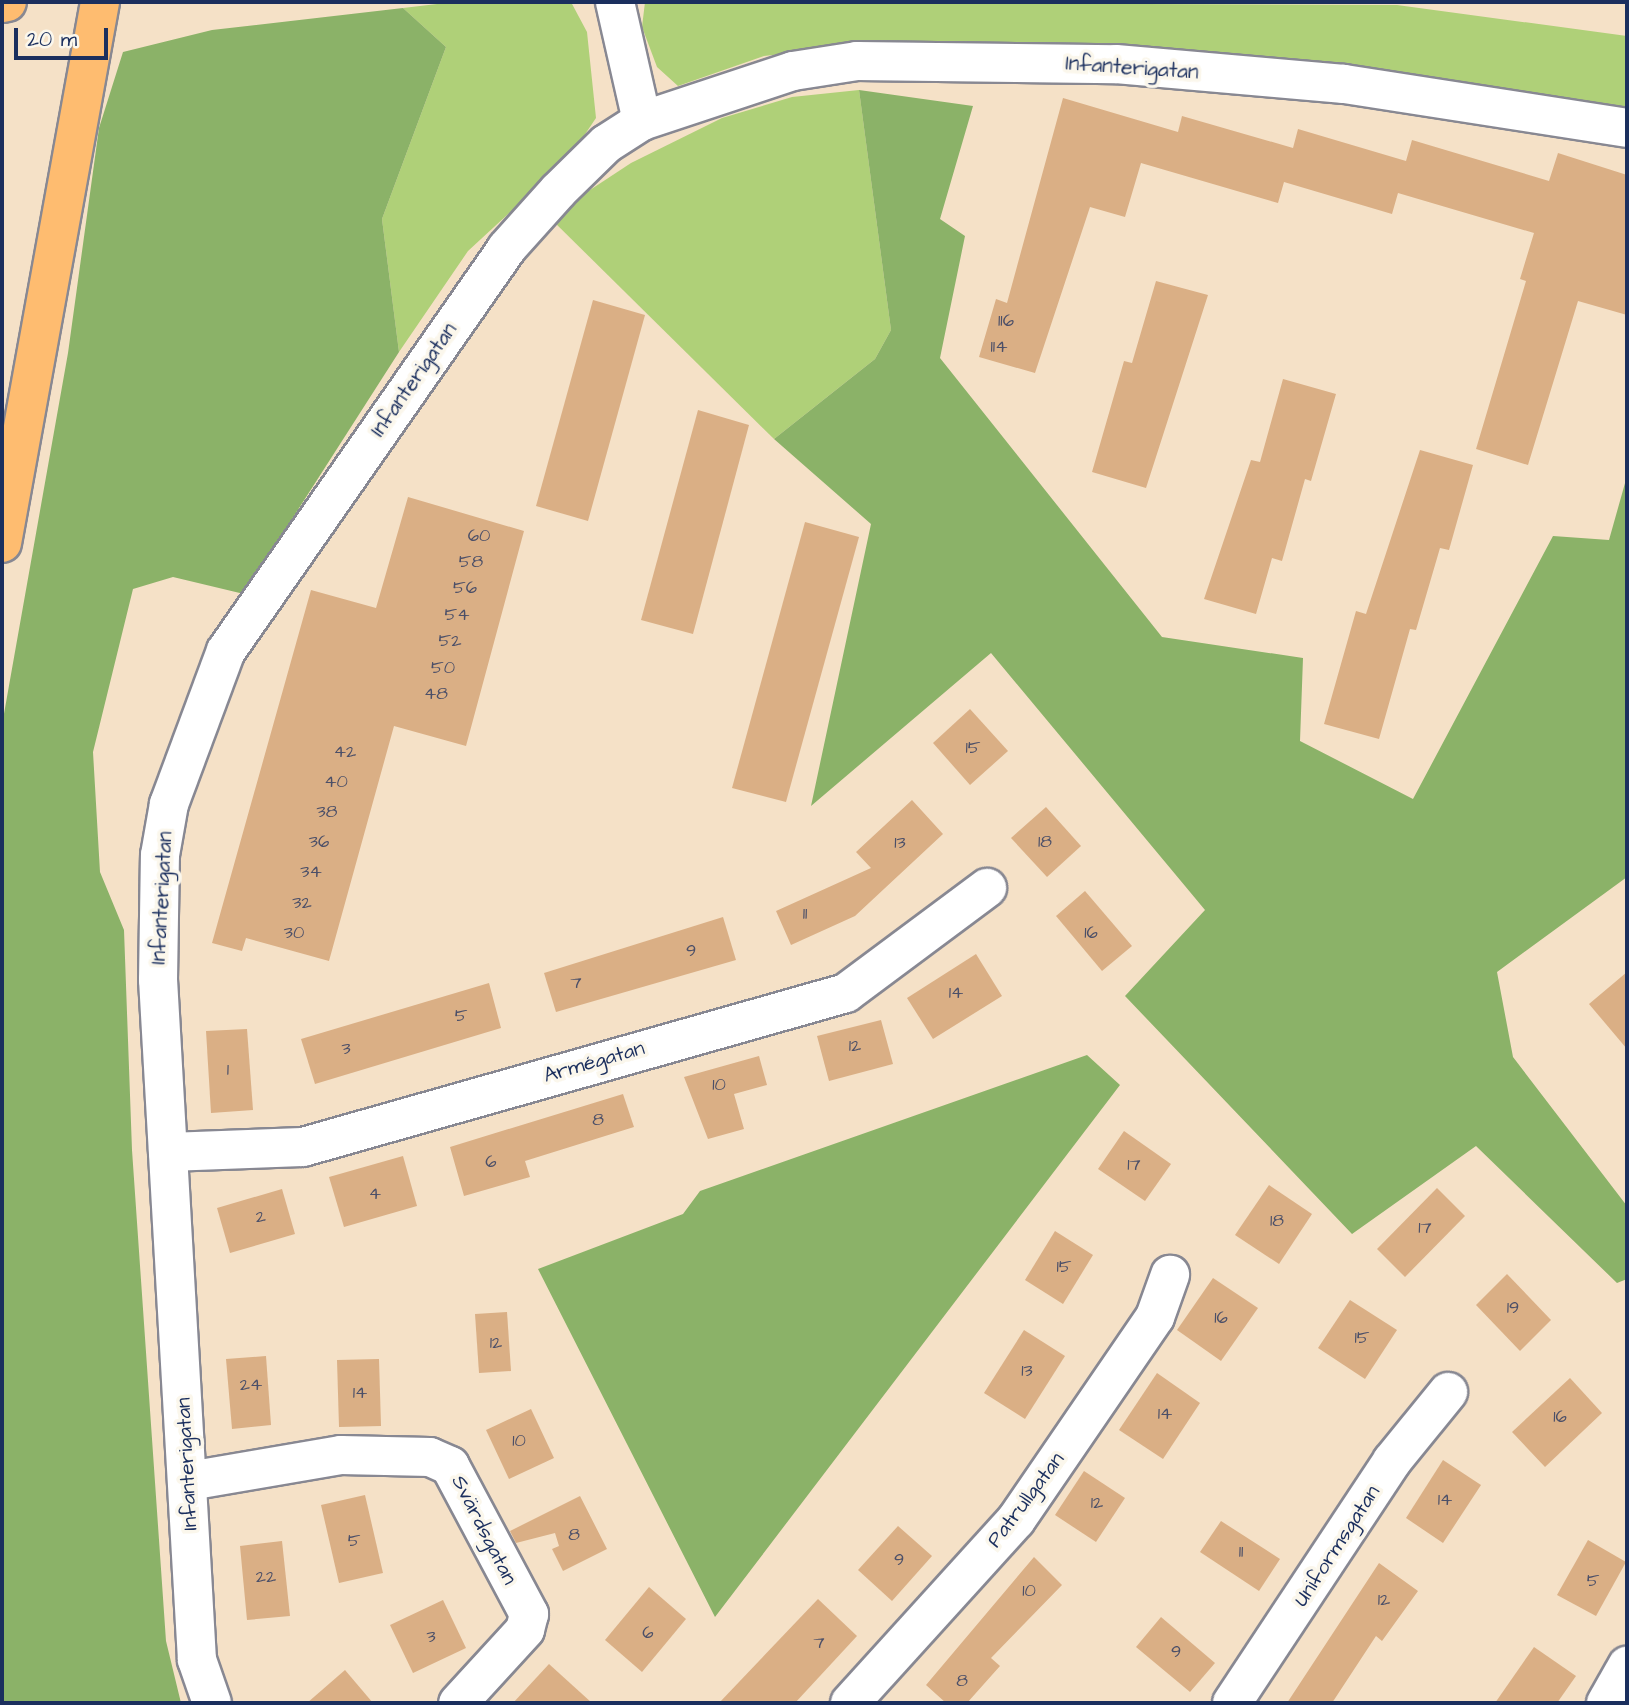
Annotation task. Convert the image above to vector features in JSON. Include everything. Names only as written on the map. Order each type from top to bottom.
[{"type":"highway","points":[[2,543],[100,2]]},
{"type":"street","points":[[615,2],[642,121]]},
{"type":"street","name":"Infanterigatan","points":[[212,1703],[197,1660],[189,1481],[156,937],[160,855],[183,758],[226,651],[506,249],[606,144],[642,121],[793,71],[933,60],[1116,64],[1344,84],[1627,128]]},
{"type":"street","name":"Armégatan","points":[[168,1152],[303,1147],[846,993],[988,888]]},
{"type":"street","name":"Patrullgatan","points":[[850,1703],[1016,1520],[1155,1317],[1170,1275]]},
{"type":"street","name":"Uniformsgatan","points":[[1232,1703],[1392,1461],[1448,1392]]},
{"type":"street","name":"Svärdsgatan","points":[[189,1481],[341,1455],[430,1457],[450,1466],[529,1614],[526,1630],[458,1703]]},
{"type":"street","points":[[1606,1703],[1627,1666]]},
{"type":"green space","points":[[454,2],[571,2],[587,32],[596,118],[569,158],[468,251],[399,352],[382,219],[446,47],[403,8]]},
{"type":"green space","points":[[645,2],[1397,5],[1627,36],[1627,116],[1561,98],[1453,83],[877,43],[764,56],[678,86],[657,67],[642,27]]},
{"type":"green space","points":[[403,8],[446,47],[382,219],[399,352],[244,594],[173,577],[133,589],[93,752],[100,872],[124,930],[132,1150],[166,1641],[181,1703],[2,1703],[2,725],[68,353],[99,128],[123,52],[212,30]]},
{"type":"green space","points":[[859,90],[891,330],[875,359],[774,439],[549,217],[631,163],[722,118],[792,97]]},
{"type":"green space","points":[[859,90],[973,106],[940,219],[965,236],[940,358],[1162,637],[1303,658],[1300,741],[1413,799],[1553,536],[1609,540],[1627,476],[1627,877],[1497,972],[1513,1057],[1627,1206],[1627,1279],[1617,1283],[1476,1146],[1352,1234],[1125,996],[1205,910],[991,653],[811,806],[871,524],[774,439],[875,359],[891,330]]},
{"type":"green space","points":[[1087,1055],[1120,1085],[715,1617],[538,1269],[683,1214],[700,1191]]},
{"type":"building","points":[[1063,98],[1178,132],[1182,116],[1293,148],[1298,129],[1406,161],[1412,140],[1549,181],[1558,153],[1627,175],[1627,315],[1578,301],[1528,465],[1476,449],[1526,281],[1520,279],[1534,233],[1398,193],[1392,214],[1284,182],[1278,203],[1141,163],[1125,217],[1090,207],[1035,373],[979,357],[996,299],[1007,303]]},
{"type":"building","points":[[1156,281],[1208,295],[1146,488],[1092,472],[1124,361],[1132,363]]},
{"type":"building","points":[[593,300],[645,315],[588,521],[536,506]]},
{"type":"building","points":[[1283,379],[1336,394],[1311,481],[1305,479],[1282,561],[1272,558],[1256,614],[1204,599],[1251,460],[1260,462]]},
{"type":"building","points":[[698,410],[749,425],[693,634],[641,620]]},
{"type":"building","points":[[1420,450],[1473,465],[1449,550],[1440,548],[1416,630],[1410,629],[1379,739],[1324,724],[1356,611],[1366,614]]},
{"type":"building","points":[[408,497],[524,531],[466,746],[394,726],[329,961],[246,938],[242,951],[212,943],[311,590],[376,608]]},
{"type":"building","points":[[805,522],[859,537],[786,802],[732,788]]},
{"type":"building","points":[[970,709],[1008,751],[970,785],[933,743]]},
{"type":"building","points":[[912,800],[943,834],[855,916],[791,945],[776,911],[871,868],[856,852]]},
{"type":"building","points":[[1046,807],[1081,846],[1047,877],[1011,838]]},
{"type":"building","points":[[1085,891],[1132,946],[1102,971],[1056,916]]},
{"type":"building","points":[[723,917],[736,960],[556,1012],[544,973]]},
{"type":"building","points":[[976,954],[1002,996],[933,1039],[907,998]]},
{"type":"building","points":[[1627,972],[1627,1049],[1589,1004]]},
{"type":"building","points":[[489,983],[501,1028],[315,1084],[301,1039]]},
{"type":"building","points":[[881,1020],[893,1064],[829,1081],[817,1036]]},
{"type":"building","points":[[247,1029],[253,1110],[211,1113],[206,1031]]},
{"type":"building","points":[[759,1056],[767,1085],[734,1094],[744,1129],[708,1139],[684,1077]]},
{"type":"building","points":[[623,1094],[634,1127],[525,1161],[530,1177],[464,1196],[450,1147]]},
{"type":"building","points":[[1124,1131],[1171,1164],[1145,1201],[1098,1169]]},
{"type":"building","points":[[403,1156],[417,1206],[344,1227],[329,1177]]},
{"type":"building","points":[[1269,1185],[1312,1214],[1279,1264],[1235,1235]]},
{"type":"building","points":[[1437,1188],[1465,1216],[1405,1277],[1377,1249]]},
{"type":"building","points":[[282,1189],[295,1234],[230,1253],[217,1208]]},
{"type":"building","points":[[1055,1231],[1093,1255],[1063,1304],[1025,1280]]},
{"type":"building","points":[[1507,1274],[1551,1320],[1520,1351],[1476,1305]]},
{"type":"building","points":[[1213,1278],[1258,1308],[1221,1361],[1177,1330]]},
{"type":"building","points":[[1350,1300],[1397,1330],[1365,1379],[1318,1348]]},
{"type":"building","points":[[507,1312],[511,1371],[479,1373],[475,1314]]},
{"type":"building","points":[[1024,1330],[1065,1356],[1025,1419],[984,1393]]},
{"type":"building","points":[[266,1356],[271,1425],[232,1429],[226,1359]]},
{"type":"building","points":[[379,1359],[381,1426],[339,1427],[337,1360]]},
{"type":"building","points":[[1157,1373],[1200,1403],[1163,1459],[1119,1430]]},
{"type":"building","points":[[1570,1378],[1602,1413],[1545,1467],[1512,1432]]},
{"type":"building","points":[[531,1409],[554,1458],[509,1479],[486,1430]]},
{"type":"building","points":[[1443,1460],[1481,1485],[1443,1543],[1406,1518]]},
{"type":"building","points":[[1084,1471],[1125,1498],[1096,1542],[1055,1515]]},
{"type":"building","points":[[365,1495],[383,1573],[339,1583],[321,1505]]},
{"type":"building","points":[[580,1496],[607,1549],[563,1571],[552,1549],[559,1546],[555,1533],[516,1543],[510,1531]]},
{"type":"building","points":[[1221,1521],[1280,1559],[1259,1591],[1200,1552]]},
{"type":"building","points":[[898,1526],[932,1556],[892,1601],[858,1570]]},
{"type":"building","points":[[1588,1540],[1626,1562],[1596,1616],[1557,1595]]},
{"type":"building","points":[[282,1541],[290,1616],[247,1620],[240,1546]]},
{"type":"building","points":[[1034,1557],[1062,1585],[991,1658],[1000,1666],[967,1703],[946,1703],[926,1685]]},
{"type":"building","points":[[1379,1563],[1418,1591],[1382,1641],[1376,1636],[1332,1703],[1287,1703]]},
{"type":"building","points":[[649,1587],[686,1619],[642,1672],[605,1640]]},
{"type":"building","points":[[818,1599],[857,1636],[795,1703],[719,1703]]},
{"type":"building","points":[[443,1600],[466,1648],[413,1673],[390,1625]]},
{"type":"building","points":[[1161,1617],[1215,1663],[1190,1692],[1136,1647]]},
{"type":"building","points":[[1534,1647],[1576,1676],[1557,1703],[1495,1703]]},
{"type":"building","points":[[549,1664],[592,1703],[513,1703]]},
{"type":"building","points":[[345,1670],[373,1703],[307,1703]]}]
